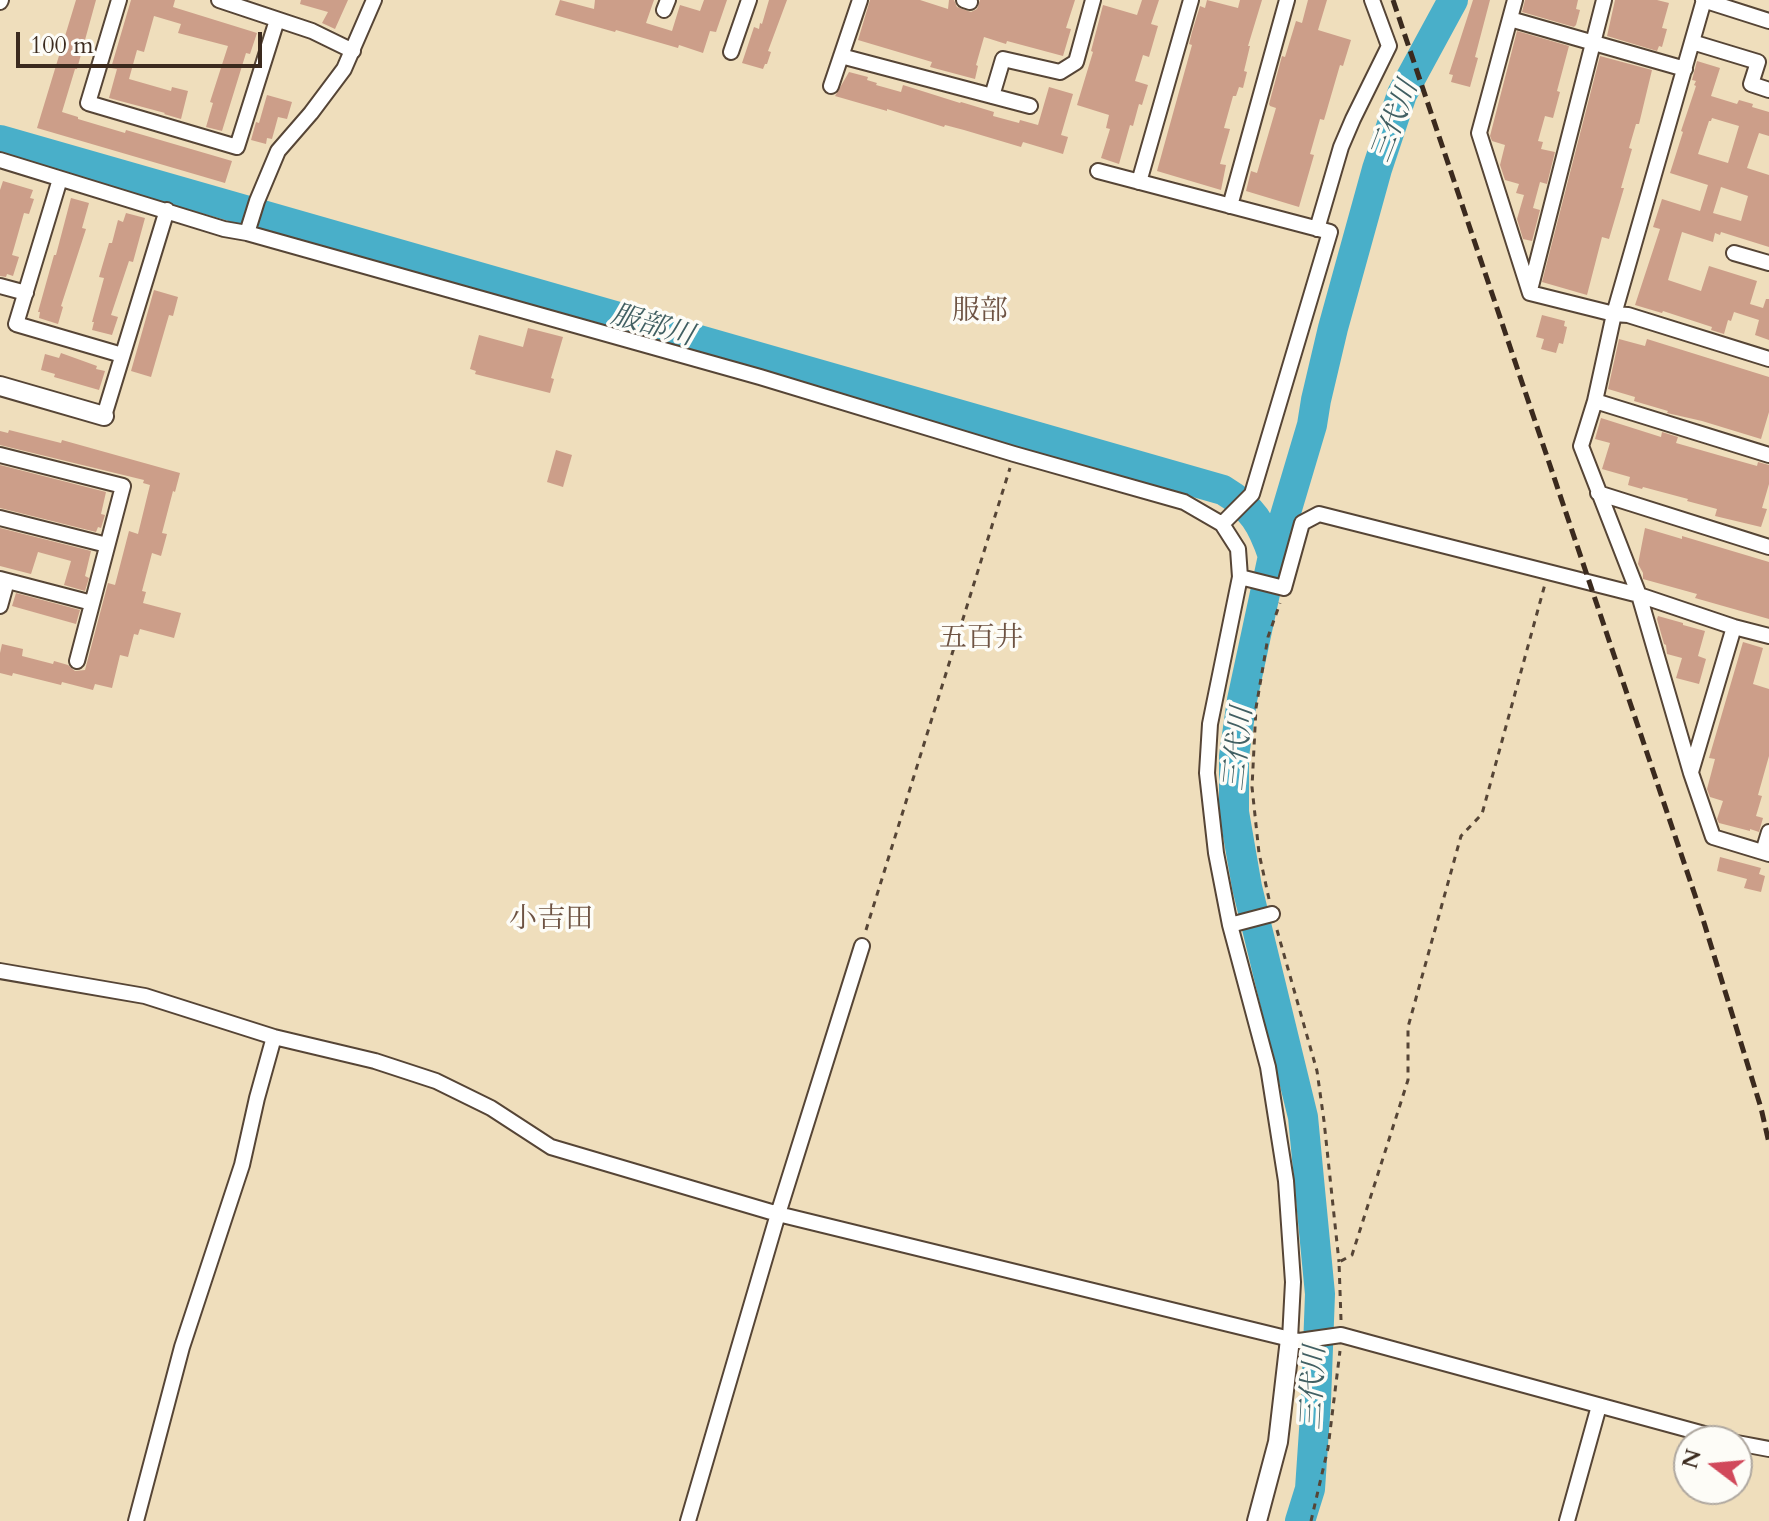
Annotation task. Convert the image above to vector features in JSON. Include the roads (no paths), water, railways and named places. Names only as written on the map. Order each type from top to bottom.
[{"type":"street","points":[[119,0],[88,103],[237,147],[277,20]]},
{"type":"street","points":[[219,0],[312,31],[353,51]]},
{"type":"street","points":[[247,233],[278,151],[344,69],[374,0]]},
{"type":"street","points":[[731,52],[749,0]]},
{"type":"street","points":[[831,86],[860,0]]},
{"type":"street","points":[[992,96],[1003,59],[1060,72],[1076,62],[1093,0]]},
{"type":"street","points":[[1139,182],[1191,0]]},
{"type":"street","points":[[1230,206],[1287,0]]},
{"type":"street","points":[[1317,229],[1341,147],[1389,46],[1372,0]]},
{"type":"street","points":[[1515,0],[1479,133],[1530,293],[1628,315],[1769,359]]},
{"type":"street","points":[[1529,291],[1604,0]]},
{"type":"street","points":[[1769,21],[1704,0],[1614,314],[1595,401],[1581,446],[1639,595],[1713,837],[1766,853],[1769,832]]},
{"type":"street","points":[[1510,19],[1685,69]]},
{"type":"street","points":[[1692,42],[1758,62],[1751,84],[1769,90]]},
{"type":"street","points":[[841,56],[1030,106]]},
{"type":"street","points":[[0,160],[224,229],[760,377],[1184,502],[1225,520],[1238,549],[1242,577],[1210,724],[1207,773],[1216,853],[1268,1067],[1286,1181],[1293,1282],[1294,1340],[1278,1442],[1257,1521]]},
{"type":"street","points":[[1098,171],[1330,232],[1252,494],[1225,520]]},
{"type":"street","points":[[60,179],[16,324],[122,355]]},
{"type":"street","points":[[0,386],[104,416],[167,210]]},
{"type":"street","points":[[1734,253],[1769,263]]},
{"type":"street","points":[[0,286],[26,293]]},
{"type":"street","points":[[1595,401],[1769,455]]},
{"type":"street","points":[[0,455],[123,486],[77,661]]},
{"type":"street","points":[[1598,493],[1769,547]]},
{"type":"street","points":[[1242,577],[1282,587],[1302,523],[1319,514],[1639,595],[1769,636]]},
{"type":"street","points":[[0,518],[107,545]]},
{"type":"street","points":[[0,606],[3,580],[92,603]]},
{"type":"street","points":[[1691,773],[1734,627]]},
{"type":"street","points":[[1232,925],[1270,915]]},
{"type":"street","points":[[688,1521],[778,1214],[862,946]]},
{"type":"street","points":[[0,971],[145,996],[274,1037],[375,1061],[436,1081],[491,1108],[551,1147],[778,1214],[1294,1340],[1338,1336],[1673,1426]]},
{"type":"street","points":[[136,1521],[182,1347],[242,1165],[274,1037]]},
{"type":"street","points":[[1567,1521],[1599,1406]]},
{"type":"waterway","name":"三代川","points":[[1300,1521],[1310,1489],[1320,1294],[1303,1117],[1247,887],[1234,812],[1234,756],[1242,700],[1273,556],[1312,425],[1333,328],[1377,169],[1402,94],[1453,0]]},
{"type":"waterway","name":"服部川","points":[[0,140],[1223,490],[1242,503],[1255,518],[1273,556]]},
{"type":"railway","points":[[1393,0],[1701,913],[1769,1143]]},
{"type":"district","name":"服部","points":[[980,313]]},
{"type":"district","name":"五百井","points":[[981,640]]},
{"type":"district","name":"小吉田","points":[[551,921]]}]
